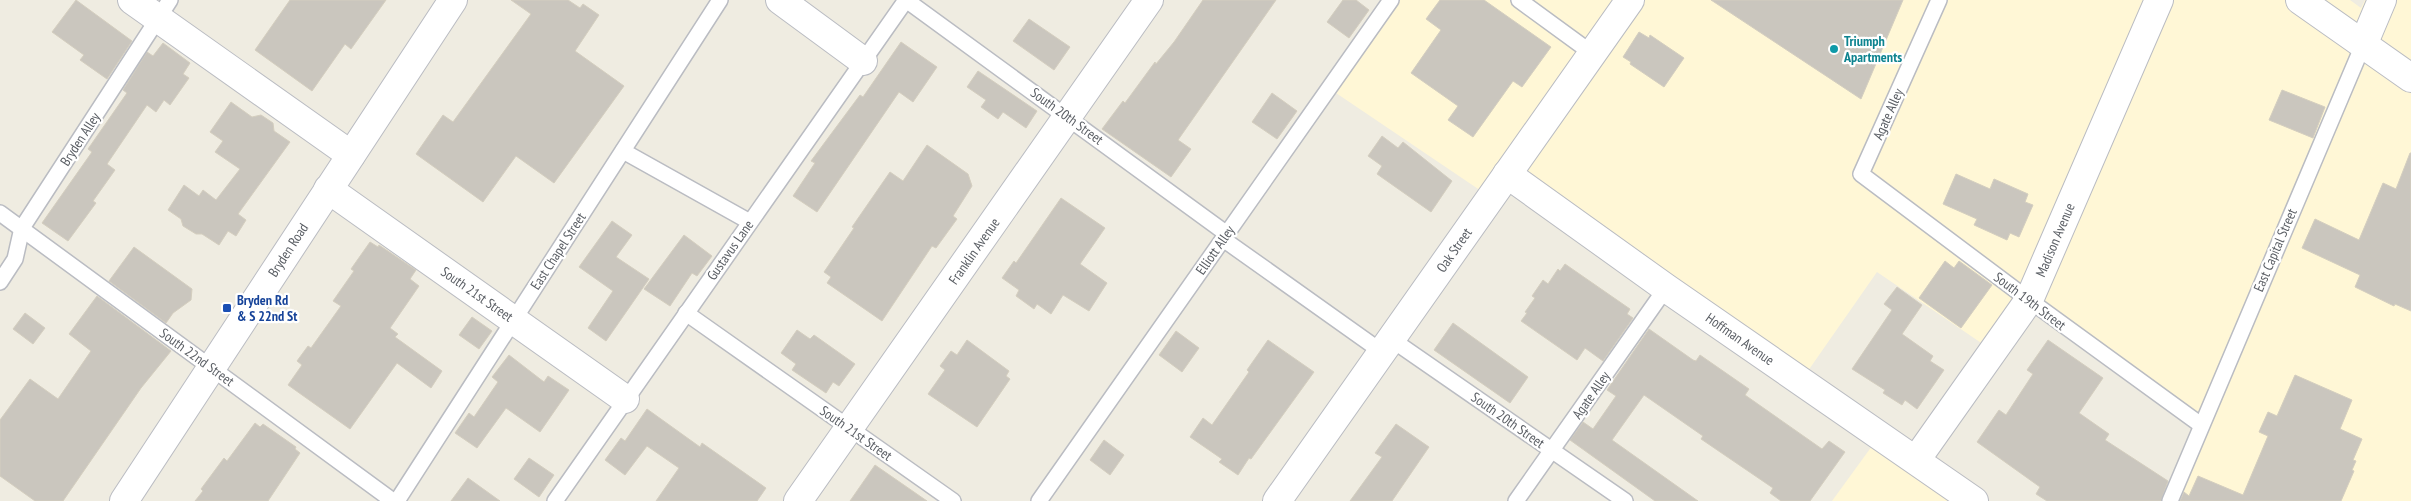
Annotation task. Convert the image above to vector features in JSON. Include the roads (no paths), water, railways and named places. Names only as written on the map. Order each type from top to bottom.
[{"type":"street","points":[[132,0],[164,9],[350,155]]},
{"type":"street","name":"Bryden Road","points":[[124,501],[453,0]]},
{"type":"street","points":[[780,0],[864,61]]},
{"type":"street","name":"Franklin Avenue","points":[[798,501],[1149,0]]},
{"type":"street","name":"Oak Street","points":[[1277,501],[1630,0]]},
{"type":"street","name":"Madison Avenue","points":[[1916,460],[2028,300],[2159,0]]},
{"type":"street","points":[[2300,0],[2411,78]]},
{"type":"street","name":"East Capital Street","points":[[2363,45],[2382,0]]},
{"type":"street","name":"Hoffman Avenue","points":[[1507,174],[1666,288],[1974,501]]},
{"type":"street","name":"South 21st Street","points":[[328,189],[625,399]]},
{"type":"lane","name":"East Chapel Street","points":[[395,501],[720,0]]},
{"type":"lane","name":"Gustavus Lane","points":[[555,501],[906,0]]},
{"type":"lane","name":"South 20th Street","points":[[906,0],[1068,116],[1225,236],[1625,501]]},
{"type":"lane","name":"Elliott Alley","points":[[1039,501],[1391,0]]},
{"type":"lane","points":[[1520,0],[1593,54]]},
{"type":"lane","name":"Agate Alley","points":[[1861,174],[1939,0]]},
{"type":"lane","name":"Bryden Alley","points":[[0,282],[15,259],[22,228],[164,9]]},
{"type":"lane","name":"East Capital Street","points":[[2170,501],[2363,45]]},
{"type":"lane","points":[[623,151],[750,222]]},
{"type":"lane","name":"South 19th Street","points":[[1861,174],[2028,300],[2201,425]]},
{"type":"lane","name":"South 22nd Street","points":[[0,212],[395,501]]},
{"type":"lane","name":"Agate Alley","points":[[1516,501],[1666,288]]},
{"type":"lane","name":"South 21st Street","points":[[686,314],[953,501]]},
{"type":"place","name":"Triumph Apartments","points":[[1834,49]]},
{"type":"place","name":"Bryden Rd & S 22nd St","points":[[227,308]]}]
